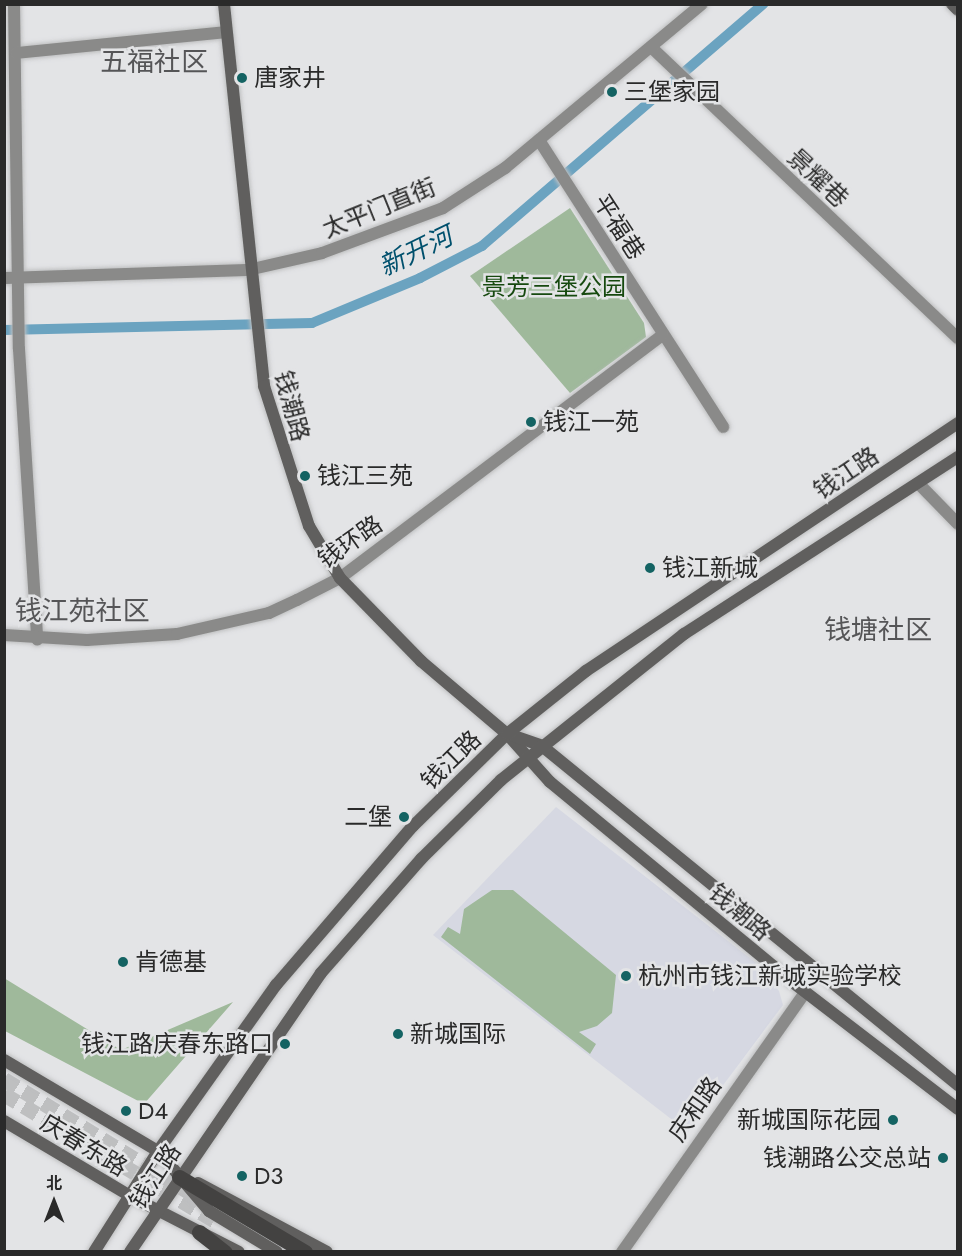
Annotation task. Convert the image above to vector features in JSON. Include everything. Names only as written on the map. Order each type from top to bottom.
[{"type":"main road","name":"钱潮路","points":[[225,4],[248,270],[257,345],[286,465],[309,526],[340,578],[421,661],[507,734],[550,782],[806,993],[957,1109]]},
{"type":"main road","points":[[952,4],[957,9]]},
{"type":"main road","name":"钱江路","points":[[94,1251],[132,1197],[158,1151],[332,918],[414,826],[507,734],[586,671],[957,423]]},
{"type":"main road","name":"钱江路","points":[[130,1251],[321,973],[421,859],[528,757],[684,634],[920,485],[957,457]]},
{"type":"main road","name":"钱潮路","points":[[507,734],[542,746],[957,1085]]},
{"type":"main road","name":"庆春东路","points":[[4,1060],[158,1151],[209,1211],[277,1251]]},
{"type":"main road","name":"庆春东路","points":[[4,1121],[132,1197],[239,1251]]},
{"type":"main road","points":[[179,1177],[305,1251]]},
{"type":"main road","points":[[179,1177],[218,1190],[327,1251]]},
{"type":"main road","points":[[199,1232],[225,1251]]},
{"type":"street","points":[[14,4],[19,349],[37,639]]},
{"type":"street","name":"太平门直街","points":[[4,279],[248,270],[322,253],[443,208],[539,140],[702,4]]},
{"type":"street","points":[[16,53],[226,32]]},
{"type":"street","name":"景耀巷","points":[[651,47],[693,91],[957,338]]},
{"type":"street","name":"平福巷","points":[[539,140],[723,427]]},
{"type":"street","name":"钱环路","points":[[4,635],[37,639],[126,639],[223,625],[269,613],[340,578],[663,335]]},
{"type":"street","points":[[920,485],[957,524]]},
{"type":"street","name":"庆和路","points":[[622,1251],[806,993]]},
{"type":"shaded area","name":"杭州市钱江新城实验学校","points":[[556,807],[755,962],[779,991],[783,1005],[688,1132],[433,935]]},
{"type":"green space","name":"景芳三堡公园","points":[[570,208],[644,323],[646,337],[570,393],[470,276]]},
{"type":"green space","points":[[492,890],[513,890],[616,975],[612,1013],[597,1026],[579,1032],[596,1044],[590,1054],[441,937],[448,927],[460,934],[464,909]]},
{"type":"green space","points":[[4,978],[121,1050],[233,1002],[144,1104],[5,1031]]},
{"type":"waterway","name":"新开河","points":[[4,330],[312,323],[420,278],[482,246],[763,4]]},
{"type":"tunnel","points":[[4,1079],[287,1252]]},
{"type":"tunnel","points":[[4,1094],[220,1224]]},
{"type":"place","name":"唐家井","points":[[242,78]]},
{"type":"place","name":"三堡家园","points":[[612,92]]},
{"type":"place","name":"钱江一苑","points":[[531,422]]},
{"type":"place","name":"钱江三苑","points":[[305,476]]},
{"type":"place","name":"钱江新城","points":[[650,568]]},
{"type":"place","name":"二堡","points":[[404,817]]},
{"type":"place","name":"肯德基","points":[[123,962]]},
{"type":"place","name":"杭州市钱江新城实验学校","points":[[626,976]]},
{"type":"place","name":"新城国际","points":[[398,1034]]},
{"type":"place","name":"钱江路庆春东路口","points":[[285,1044]]},
{"type":"place","name":"D4","points":[[126,1111]]},
{"type":"place","name":"新城国际花园","points":[[893,1120]]},
{"type":"place","name":"钱潮路公交总站","points":[[943,1158]]},
{"type":"place","name":"D3","points":[[242,1176]]},
{"type":"district","name":"五福社区","points":[[154,62]]},
{"type":"district","name":"钱江苑社区","points":[[82,611]]},
{"type":"district","name":"钱塘社区","points":[[878,630]]}]
